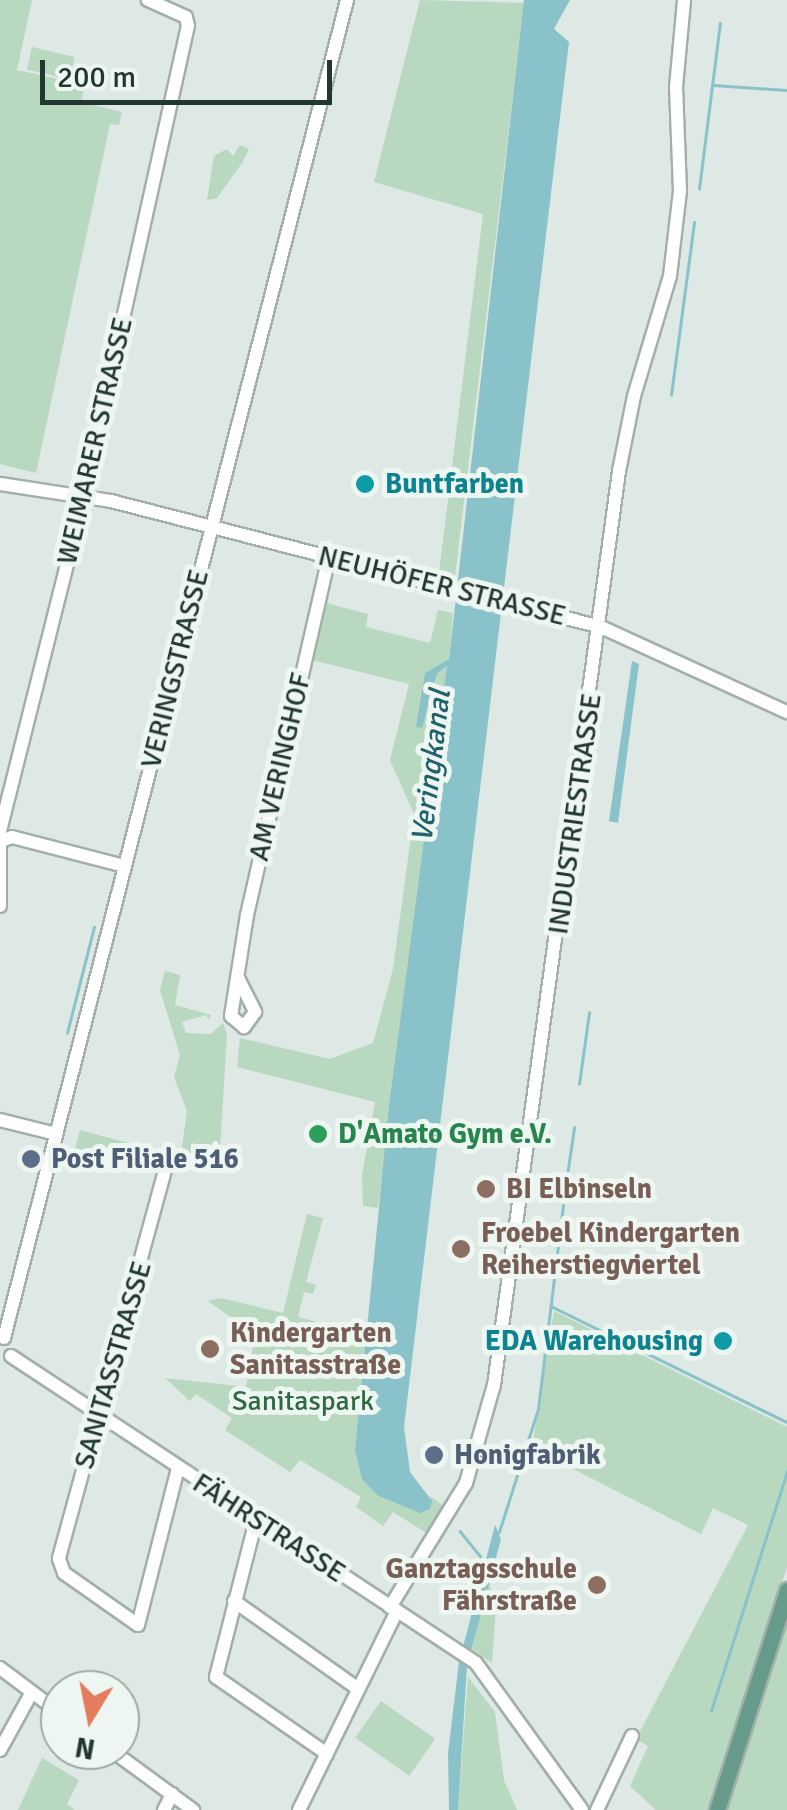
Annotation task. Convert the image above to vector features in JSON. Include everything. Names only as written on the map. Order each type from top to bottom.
[{"type":"main road","points":[[717,1810],[787,1590]]},
{"type":"street","name":"WEIMARER STRASSE","points":[[0,906],[0,841],[83,498],[188,26],[186,17],[148,0]]},
{"type":"street","name":"VERINGSTRASSE","points":[[2,1338],[348,0]]},
{"type":"street","name":"INDUSTRIESTRASSE","points":[[299,1810],[393,1609],[449,1518],[476,1452],[501,1343],[634,396],[670,276],[680,191],[676,88],[684,0]]},
{"type":"street","name":"NEUHÖFER STRASSE","points":[[0,475],[601,627],[787,712]]},
{"type":"street","name":"NEUHÖFER STRASSE","points":[[0,484],[83,498]]},
{"type":"street","name":"AM VERINGHOF","points":[[238,978],[270,798],[329,558]]},
{"type":"street","points":[[0,841],[12,837],[124,866]]},
{"type":"street","points":[[0,1120],[56,1134]]},
{"type":"street","name":"SANITASSTRASSE","points":[[167,1163],[60,1567],[138,1625],[178,1468]]},
{"type":"street","points":[[2,1338],[12,1345],[5,1359]]},
{"type":"street","name":"FÄHRSTRASSE","points":[[5,1359],[98,1415],[476,1663],[582,1810]]},
{"type":"street","points":[[256,1520],[216,1677],[328,1754]]},
{"type":"street","points":[[234,1602],[357,1688]]},
{"type":"street","points":[[0,1668],[40,1698]]},
{"type":"street","points":[[0,1750],[32,1692]]},
{"type":"street","points":[[596,1810],[632,1736]]},
{"type":"street","points":[[139,1770],[193,1810]]},
{"type":"street","points":[[164,1810],[172,1794]]},
{"type":"green space","points":[[0,0],[32,0],[17,70],[85,85],[81,102],[122,112],[119,125],[110,124],[36,473],[0,464]]},
{"type":"green space","points":[[420,0],[524,3],[455,576],[439,573],[483,214],[374,182]]},
{"type":"green space","points":[[32,47],[75,57],[70,79],[27,69]]},
{"type":"green space","points":[[240,145],[249,149],[242,163],[217,198],[207,200],[214,156],[227,149],[233,156]]},
{"type":"green space","points":[[326,603],[368,614],[366,627],[430,643],[438,610],[453,613],[449,659],[425,673],[418,720],[428,712],[437,674],[448,666],[378,1208],[363,1206],[362,1176],[375,1102],[237,1067],[240,1038],[330,1059],[373,1043],[393,969],[414,814],[390,760],[409,684],[312,660]]},
{"type":"green space","points":[[165,971],[180,975],[175,1005],[211,1015],[209,1020],[206,1015],[182,1022],[186,1033],[211,1034],[223,1023],[227,1034],[219,1166],[188,1158],[182,1147],[187,1111],[174,1077],[180,1055],[160,990]]},
{"type":"green space","points":[[80,1130],[134,1144],[128,1166],[74,1151]]},
{"type":"green space","name":"Sanitaspark","points":[[307,1214],[323,1218],[306,1282],[316,1285],[313,1294],[304,1292],[298,1317],[369,1335],[355,1450],[430,1509],[430,1496],[446,1508],[428,1534],[393,1512],[383,1526],[356,1507],[361,1497],[300,1460],[290,1472],[225,1430],[232,1418],[196,1394],[190,1401],[165,1378],[246,1387],[255,1334],[208,1301],[221,1298],[283,1313]]},
{"type":"green space","points":[[554,1311],[787,1427],[787,1567],[708,1810],[656,1810],[630,1786],[648,1746],[636,1739],[748,1525],[713,1508],[701,1534],[532,1448]]},
{"type":"green space","points":[[488,1580],[496,1606],[492,1663],[472,1649]]},
{"type":"green space","points":[[787,1623],[787,1810],[727,1810],[737,1781]]},
{"type":"green space","points":[[468,1677],[495,1712],[504,1780],[517,1810],[458,1810]]},
{"type":"green space","points":[[381,1701],[435,1739],[409,1776],[355,1738]]},
{"type":"green space","points":[[40,1762],[40,1770],[62,1770],[79,1780],[67,1804],[75,1810],[18,1810]]},
{"type":"water","points":[[524,0],[570,0],[554,29],[569,42],[404,1427],[410,1472],[432,1501],[430,1509],[420,1513],[377,1495],[362,1479],[355,1450],[389,1106],[447,666],[437,674],[422,728],[416,727],[425,673],[449,659]]},
{"type":"water","points":[[632,661],[639,664],[618,823],[609,821]]},
{"type":"water","points":[[495,1525],[501,1539],[467,1666],[458,1810],[449,1810],[448,1753],[459,1662]]},
{"type":"waterway","points":[[699,189],[720,23]]},
{"type":"waterway","points":[[714,85],[787,90]]},
{"type":"waterway","points":[[671,395],[694,223]]},
{"type":"waterway","points":[[67,1033],[94,927]]},
{"type":"waterway","points":[[579,1084],[589,1013]]},
{"type":"waterway","points":[[565,1189],[574,1128]]},
{"type":"waterway","points":[[499,1532],[538,1409],[563,1206]]},
{"type":"waterway","points":[[551,1306],[787,1422]]},
{"type":"waterway","points":[[711,1711],[787,1472]]},
{"type":"waterway","points":[[460,1531],[484,1561]]},
{"type":"place","name":"Buntfarben","points":[[365,484]]},
{"type":"place","name":"D'Amato Gym e.V.","points":[[318,1134]]},
{"type":"place","name":"Post Filiale 516","points":[[31,1159]]},
{"type":"place","name":"BI Elbinseln","points":[[486,1189]]},
{"type":"place","name":"Froebel Kindergarten Reiherstiegviertel","points":[[461,1249]]},
{"type":"place","name":"EDA Warehousing","points":[[723,1341]]},
{"type":"place","name":"Kindergarten Sanitasstraße","points":[[210,1349]]},
{"type":"place","name":"Honigfabrik","points":[[434,1455]]},
{"type":"place","name":"Ganztagsschule Fährstraße","points":[[597,1585]]},
{"type":"water label","name":"Veringkanal","points":[[432,766]]}]
